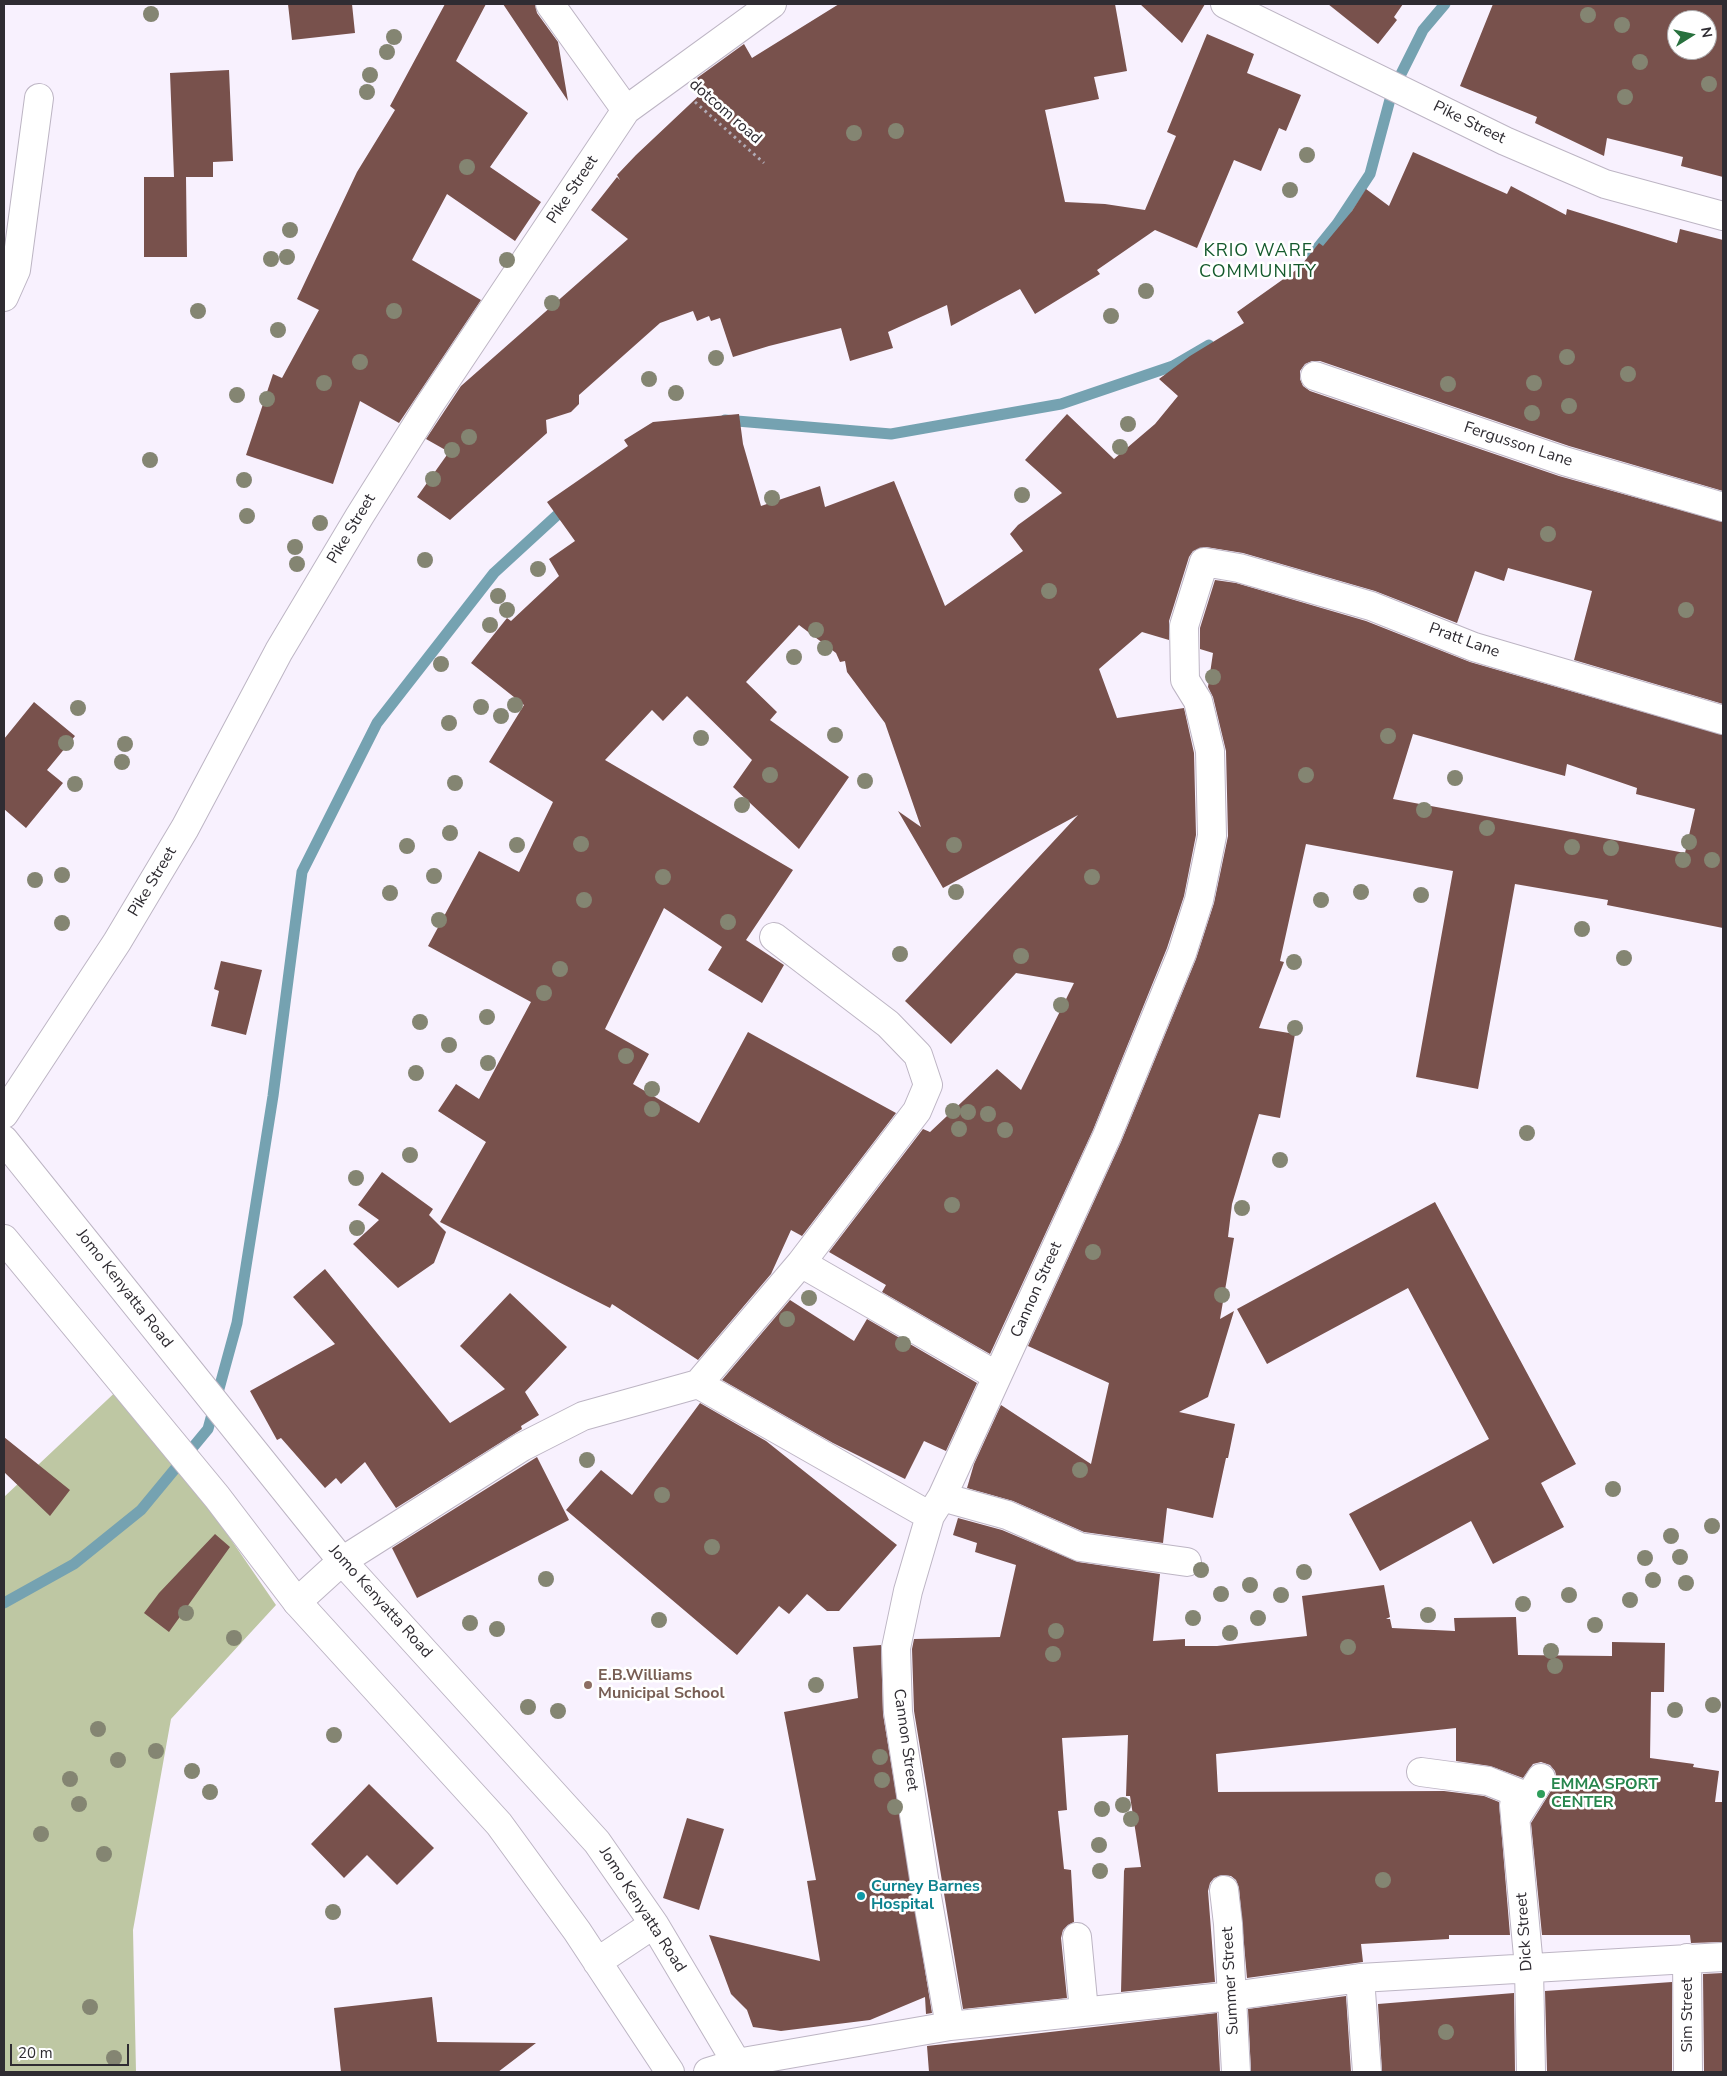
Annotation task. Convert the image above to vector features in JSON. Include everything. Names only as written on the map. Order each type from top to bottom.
[{"type":"street","points":[[550,4],[626,110]]},
{"type":"street","name":"Pike Street","points":[[4,1114],[112,950],[185,828],[279,651],[364,510],[434,399],[626,110],[670,80],[772,4]]},
{"type":"street","name":"Pike Street","points":[[1225,4],[1294,36],[1505,141],[1605,184],[1723,216]]},
{"type":"street","points":[[4,298],[16,270],[38,98]]},
{"type":"street","name":"Fergusson Lane","points":[[1315,376],[1564,461],[1723,507]]},
{"type":"street","name":"Pratt Lane","points":[[1204,562],[1239,568],[1371,606],[1474,647],[1723,720]]},
{"type":"street","name":"Cannon Street","points":[[950,2026],[926,1891],[898,1712],[896,1648],[908,1591],[936,1506],[998,1376],[1107,1136],[1182,953],[1200,900],[1212,836],[1210,751],[1198,701],[1185,680],[1184,626],[1204,562]]},
{"type":"street","points":[[297,1602],[342,1561],[522,1448],[583,1416],[698,1384],[801,1262],[918,1111],[928,1084],[918,1055],[888,1024],[774,937]]},
{"type":"street","name":"Jomo Kenyatta Road","points":[[4,1140],[342,1561],[597,1842],[654,1924],[740,2068]]},
{"type":"street","points":[[4,1239],[217,1497],[297,1602],[499,1824],[597,1962],[670,2072]]},
{"type":"street","points":[[801,1262],[998,1376]]},
{"type":"street","points":[[698,1384],[936,1506],[1007,1515],[1080,1547],[1187,1562]]},
{"type":"street","name":"Dick Street","points":[[1421,1772],[1488,1781],[1526,1796],[1531,2072]]},
{"type":"street","name":"Summer Street","points":[[1224,1890],[1236,2072]]},
{"type":"street","points":[[597,1962],[654,1924]]},
{"type":"street","points":[[1077,1937],[1084,2010]]},
{"type":"street","points":[[708,2072],[740,2068],[950,2026],[1016,2020],[1084,2010],[1232,1996],[1360,1978],[1723,1957]]},
{"type":"street","name":"Sim Street","points":[[1687,1958],[1688,2072]]},
{"type":"street","points":[[1360,1978],[1368,2072]]},
{"type":"path","name":"dotcom road","points":[[670,80],[764,163]]},
{"type":"green space","points":[[124,1384],[276,1605],[171,1719],[133,1930],[136,2072],[4,2072],[4,1497]]},
{"type":"building","points":[[288,4],[352,4],[355,33],[292,40]]},
{"type":"building","points":[[445,4],[486,4],[456,61],[528,113],[490,167],[541,202],[515,241],[447,194],[412,260],[481,300],[399,423],[360,401],[333,484],[246,455],[273,374],[282,378],[319,310],[297,299],[357,172],[395,110],[390,106]]},
{"type":"building","points":[[503,4],[535,4],[537,13],[558,42],[568,101]]},
{"type":"building","points":[[839,4],[1115,4],[1127,71],[1094,77],[1099,99],[1045,110],[1065,202],[1105,204],[1145,210],[1176,136],[1167,132],[1207,34],[1254,54],[1247,73],[1301,95],[1286,131],[1279,128],[1261,171],[1234,160],[1197,248],[1155,230],[1097,270],[1100,274],[1035,314],[1020,289],[951,326],[947,305],[888,332],[893,348],[850,361],[841,328],[733,357],[720,318],[711,321],[709,316],[697,321],[693,311],[660,323],[579,395],[579,404],[571,412],[546,420],[547,433],[450,520],[417,497],[449,452],[426,439],[461,386],[628,239],[591,210],[617,177],[620,180],[617,175],[636,155],[705,90],[697,78],[744,44],[752,58]]},
{"type":"building","points":[[1140,4],[1205,4],[1182,43]]},
{"type":"building","points":[[1328,4],[1403,4],[1394,17],[1397,20],[1378,44]]},
{"type":"building","points":[[1493,4],[1723,4],[1723,177],[1681,166],[1683,157],[1607,138],[1604,156],[1535,123],[1537,117],[1460,86]]},
{"type":"building","points":[[229,70],[233,161],[213,162],[213,177],[186,177],[187,257],[144,257],[144,177],[174,177],[170,73]]},
{"type":"building","points":[[1413,152],[1507,194],[1511,186],[1566,215],[1567,209],[1677,243],[1680,229],[1723,240],[1723,491],[1569,446],[1320,361],[1312,361],[1305,364],[1300,371],[1300,379],[1303,386],[1310,391],[1559,476],[1723,522],[1723,704],[1574,660],[1592,591],[1508,568],[1504,581],[1475,571],[1457,623],[1375,591],[1243,553],[1206,547],[1193,551],[1189,557],[1169,621],[1169,640],[1142,632],[1099,669],[1117,718],[1184,708],[1194,753],[1196,835],[1184,896],[1167,948],[1093,1130],[990,1354],[882,1292],[886,1285],[829,1252],[923,1129],[930,1132],[997,1069],[1021,1090],[1074,983],[1016,973],[951,1044],[905,1001],[1078,815],[943,888],[898,811],[921,827],[885,723],[847,672],[845,661],[840,662],[836,653],[799,625],[746,682],[777,712],[770,720],[849,777],[799,849],[733,787],[752,760],[687,696],[663,721],[652,710],[605,760],[793,870],[746,940],[784,965],[762,1003],[708,970],[722,947],[664,908],[605,1029],[649,1054],[633,1084],[699,1123],[748,1032],[896,1113],[802,1236],[791,1230],[771,1274],[698,1360],[612,1304],[610,1308],[440,1222],[486,1142],[438,1111],[456,1084],[479,1099],[531,1002],[428,946],[479,851],[519,872],[553,802],[489,762],[524,705],[471,663],[507,618],[511,621],[559,576],[549,559],[575,541],[547,502],[628,446],[624,440],[653,422],[739,414],[743,444],[761,506],[820,486],[825,507],[894,481],[945,606],[1023,551],[1010,534],[1018,525],[1062,493],[1025,460],[1067,414],[1114,459],[1155,424],[1178,396],[1159,379],[1190,356],[1244,323],[1237,312],[1299,268],[1319,243],[1323,246],[1352,211],[1366,189],[1389,206]]},
{"type":"building","points":[[1215,580],[1236,583],[1366,621],[1470,662],[1723,735],[1723,928],[1607,905],[1608,900],[1515,884],[1478,1089],[1416,1077],[1453,871],[1306,844],[1280,961],[1284,962],[1259,1028],[1295,1034],[1280,1118],[1259,1114],[1232,1204],[1228,1237],[1234,1238],[1220,1319],[1234,1311],[1208,1397],[1179,1412],[1235,1424],[1213,1518],[1167,1508],[1163,1543],[1084,1532],[1013,1501],[967,1488],[974,1464],[1001,1405],[1091,1464],[1109,1383],[1028,1346],[1121,1142],[1196,959],[1214,903],[1228,836],[1226,751],[1213,697],[1208,687],[1213,653],[1200,649],[1200,628]],"holes":[[[1413,734],[1565,776],[1567,764],[1637,788],[1636,794],[1695,809],[1685,853],[1393,799]]]},
{"type":"building","points":[[34,702],[75,736],[47,770],[63,783],[26,828],[4,809],[4,739]]},
{"type":"building","points":[[221,961],[262,970],[246,1035],[211,1026],[219,991],[214,989]]},
{"type":"building","points":[[382,1172],[433,1209],[429,1215],[446,1232],[434,1263],[398,1288],[353,1244],[379,1220],[358,1205]]},
{"type":"building","points":[[1435,1202],[1576,1464],[1541,1483],[1564,1527],[1493,1564],[1471,1521],[1380,1571],[1349,1514],[1489,1439],[1408,1288],[1267,1364],[1237,1309]]},
{"type":"building","points":[[325,1269],[450,1423],[505,1389],[460,1346],[510,1293],[567,1347],[525,1392],[539,1415],[521,1426],[522,1429],[396,1508],[365,1462],[341,1484],[336,1478],[325,1488],[281,1438],[277,1440],[250,1391],[335,1344],[293,1297]]},
{"type":"building","points":[[790,1300],[854,1341],[867,1319],[977,1383],[946,1451],[924,1441],[905,1479],[833,1443],[722,1380]]},
{"type":"building","points":[[700,1403],[766,1441],[897,1545],[839,1611],[827,1611],[807,1594],[789,1614],[779,1606],[737,1655],[566,1510],[601,1470],[632,1495]]},
{"type":"building","points":[[4,1437],[70,1490],[50,1516],[4,1472]]},
{"type":"building","points":[[537,1457],[569,1520],[417,1598],[392,1548]]},
{"type":"building","points":[[958,1518],[1002,1530],[1078,1562],[1160,1574],[1153,1641],[1185,1639],[1185,1646],[1217,1646],[1307,1636],[1302,1596],[1384,1585],[1390,1617],[1386,1619],[1390,1619],[1392,1628],[1455,1631],[1454,1618],[1516,1617],[1518,1655],[1612,1656],[1612,1642],[1665,1643],[1664,1692],[1651,1692],[1650,1758],[1694,1764],[1693,1767],[1719,1771],[1715,1802],[1723,1802],[1723,1942],[1691,1943],[1690,1935],[1542,1935],[1531,1823],[1554,1786],[1557,1779],[1555,1771],[1550,1765],[1541,1762],[1533,1764],[1523,1778],[1490,1766],[1456,1761],[1456,1728],[1216,1754],[1218,1792],[1444,1791],[1484,1796],[1499,1802],[1510,1935],[1449,1935],[1449,1939],[1361,1944],[1363,1962],[1247,1978],[1239,1888],[1236,1880],[1231,1876],[1222,1875],[1214,1878],[1210,1883],[1208,1891],[1215,1982],[1121,1992],[1124,1871],[1125,1868],[1141,1867],[1130,1796],[1126,1796],[1128,1735],[1062,1738],[1067,1810],[1058,1811],[1064,1869],[1071,1870],[1074,1922],[1063,1930],[1061,1938],[1067,1998],[963,2009],[914,1711],[912,1649],[914,1639],[1000,1637],[1016,1565],[975,1552],[977,1543],[953,1535]]},
{"type":"building","points":[[215,1534],[230,1547],[169,1632],[144,1613],[159,1593]]},
{"type":"building","points":[[881,1645],[883,1714],[932,2013],[926,2014],[925,1997],[870,2020],[781,2031],[753,2027],[747,2010],[731,1994],[709,1935],[820,1961],[807,1881],[816,1880],[784,1712],[858,1698],[853,1647]]},
{"type":"building","points":[[369,1784],[434,1848],[397,1885],[367,1855],[344,1878],[311,1844]]},
{"type":"building","points":[[687,1818],[724,1829],[699,1910],[663,1898]]},
{"type":"building","points":[[1723,1973],[1723,2072],[1704,2072],[1703,1974]]},
{"type":"building","points":[[1672,1982],[1672,2072],[1547,2072],[1545,1991]]},
{"type":"building","points":[[1514,1993],[1515,2072],[1382,2072],[1378,2004]]},
{"type":"building","points":[[1346,1996],[1351,2072],[1251,2072],[1248,2009]]},
{"type":"building","points":[[432,1997],[437,2042],[536,2043],[498,2072],[341,2072],[334,2008]]},
{"type":"building","points":[[1217,2013],[1220,2072],[929,2072],[927,2046]]},
{"type":"waterway","points":[[1312,255],[1337,224],[1370,174],[1392,92],[1423,30],[1445,4]]},
{"type":"waterway","points":[[725,420],[891,434],[1061,404],[1173,366],[1209,345]]},
{"type":"waterway","points":[[4,1603],[74,1564],[141,1510],[208,1429],[237,1323],[273,1096],[302,872],[377,723],[494,573],[567,506]]},
{"type":"place","name":"E.B.Williams Municipal School","points":[[588,1685]]},
{"type":"place","name":"EMMA SPORT CENTER","points":[[1541,1794]]},
{"type":"place","name":"Curney Barnes Hospital","points":[[861,1896]]},
{"type":"district","name":"KRIO WARF COMMUNITY","points":[[1258,262]]}]
